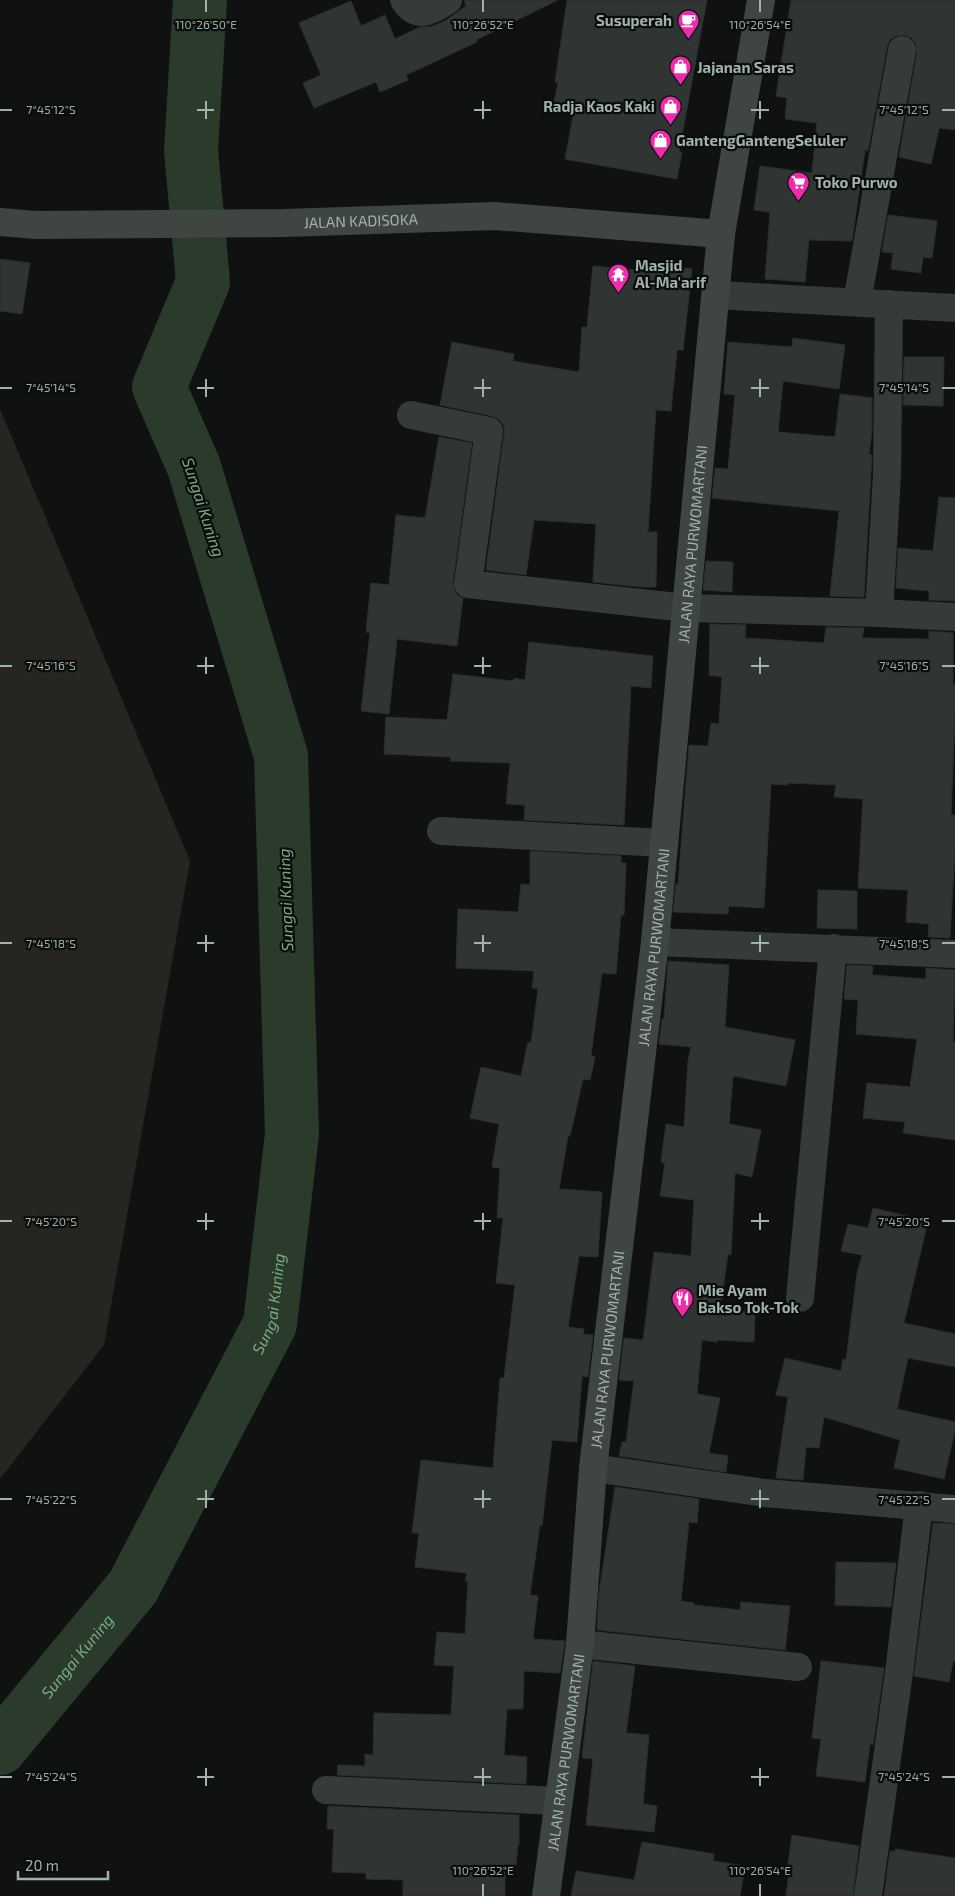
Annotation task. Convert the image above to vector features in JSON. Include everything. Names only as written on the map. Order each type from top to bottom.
[{"type":"street","points":[[404,0],[416,10],[424,12],[430,11],[448,0]]},
{"type":"street","name":"JALAN RAYA PURWOMARTANI","points":[[546,1896],[580,1644],[593,1468],[655,942],[721,234],[760,0]]},
{"type":"street","points":[[858,302],[902,50]]},
{"type":"street","name":"JALAN KADISOKA","points":[[0,222],[36,225],[285,223],[495,216],[721,234]]},
{"type":"street","points":[[716,295],[955,308]]},
{"type":"street","points":[[879,613],[887,474],[889,304]]},
{"type":"street","points":[[411,415],[489,431],[468,584],[686,608],[955,617]]},
{"type":"street","points":[[441,831],[663,844]]},
{"type":"street","points":[[655,942],[955,954],[955,948]]},
{"type":"street","points":[[800,1298],[833,948]]},
{"type":"street","points":[[593,1468],[765,1493],[955,1509]]},
{"type":"street","points":[[868,1896],[900,1665],[919,1505]]},
{"type":"street","points":[[580,1644],[798,1667]]},
{"type":"street","points":[[326,1790],[558,1801]]},
{"type":"shaded area","points":[[0,409],[190,861],[104,1345],[0,1479]]},
{"type":"building","points":[[464,0],[558,0],[476,40],[477,42],[406,75],[408,80],[380,92],[376,82],[314,108],[303,83],[321,75],[299,23],[351,1],[361,26],[385,15],[395,39],[420,27],[430,27],[445,21],[466,6]]},
{"type":"building","points":[[567,0],[707,0],[679,152],[682,152],[677,179],[565,159],[574,111],[553,107],[558,83],[555,82]]},
{"type":"building","points":[[791,0],[955,0],[955,130],[939,128],[931,164],[899,157],[917,52],[916,44],[912,38],[904,35],[896,36],[890,40],[887,47],[868,151],[865,150],[852,241],[809,240],[805,282],[765,279],[770,212],[754,210],[760,166],[812,173],[817,123],[785,119],[787,98],[776,96]]},
{"type":"building","points":[[888,215],[937,221],[932,258],[923,257],[921,273],[891,269],[893,253],[882,252]]},
{"type":"building","points":[[0,259],[30,263],[22,314],[0,311]]},
{"type":"building","points":[[658,265],[692,269],[683,350],[677,350],[671,411],[656,410],[648,532],[657,532],[656,587],[593,582],[596,524],[534,520],[526,575],[486,570],[504,426],[499,419],[492,416],[440,405],[452,342],[514,354],[513,361],[579,372],[582,327],[587,327],[593,266],[658,272]]},
{"type":"building","points":[[793,338],[845,345],[839,389],[783,381],[778,432],[835,437],[840,394],[872,398],[872,431],[869,454],[872,455],[864,597],[830,596],[839,511],[712,498],[715,468],[728,469],[735,395],[724,394],[728,342],[792,347]]},
{"type":"building","points":[[904,357],[944,357],[943,406],[903,405]]},
{"type":"building","points":[[439,437],[472,443],[453,582],[454,590],[458,596],[463,598],[457,646],[397,639],[389,714],[361,711],[370,633],[366,632],[371,583],[389,585],[396,515],[425,518]]},
{"type":"building","points":[[939,497],[955,498],[955,601],[929,600],[929,591],[896,588],[898,548],[933,551]]},
{"type":"building","points":[[706,561],[733,562],[732,592],[703,590]]},
{"type":"building","points":[[710,624],[746,625],[745,638],[824,643],[826,627],[864,628],[862,638],[929,639],[929,631],[953,633],[955,716],[951,815],[955,815],[955,850],[950,938],[928,937],[929,924],[906,922],[908,890],[858,888],[863,799],[834,797],[836,785],[771,784],[764,908],[729,906],[728,914],[673,912],[676,884],[678,884],[689,745],[708,746],[711,723],[719,724],[722,677],[709,675]]},
{"type":"building","points":[[529,642],[653,656],[651,688],[631,686],[624,825],[524,820],[525,805],[506,804],[510,763],[450,761],[451,757],[384,754],[386,717],[447,720],[453,674],[513,681],[514,678],[525,680]]},
{"type":"building","points":[[530,851],[621,856],[621,863],[626,863],[624,915],[621,915],[616,974],[602,973],[591,1056],[595,1057],[590,1080],[583,1079],[570,1136],[568,1136],[559,1189],[602,1192],[598,1257],[579,1256],[568,1327],[584,1329],[583,1334],[593,1335],[588,1377],[582,1376],[577,1442],[552,1440],[542,1526],[540,1525],[530,1595],[538,1596],[533,1639],[565,1641],[560,1673],[524,1671],[523,1709],[507,1709],[504,1755],[527,1757],[526,1784],[337,1775],[338,1765],[365,1766],[365,1754],[373,1755],[374,1713],[451,1715],[454,1666],[434,1665],[437,1632],[465,1634],[468,1581],[465,1581],[467,1573],[415,1567],[419,1533],[412,1533],[421,1460],[493,1468],[500,1378],[504,1378],[515,1285],[496,1283],[503,1218],[497,1218],[500,1168],[492,1167],[499,1124],[470,1118],[481,1067],[521,1076],[528,1042],[531,1043],[538,989],[532,988],[534,971],[456,968],[458,909],[518,912],[521,884],[530,885]]},
{"type":"building","points":[[818,890],[857,891],[857,929],[817,928]]},
{"type":"building","points":[[668,961],[729,965],[725,1027],[795,1040],[786,1086],[733,1076],[729,1124],[761,1130],[752,1177],[735,1173],[731,1255],[728,1254],[720,1310],[755,1312],[754,1342],[702,1340],[697,1394],[720,1398],[709,1453],[728,1456],[726,1472],[619,1456],[622,1442],[626,1442],[634,1381],[619,1380],[624,1338],[643,1340],[654,1252],[691,1256],[694,1200],[660,1196],[665,1163],[661,1162],[666,1124],[684,1127],[688,1061],[691,1047],[659,1044],[662,1019],[664,1019]]},
{"type":"building","points":[[847,965],[873,966],[872,975],[926,979],[926,968],[955,970],[953,1042],[955,1042],[955,1140],[903,1133],[905,1122],[863,1118],[867,1083],[910,1087],[917,1039],[856,1034],[858,1000],[844,999]]},
{"type":"building","points":[[873,1208],[928,1221],[904,1323],[955,1334],[955,1367],[908,1358],[897,1409],[955,1422],[955,1430],[944,1479],[894,1468],[900,1440],[824,1417],[819,1448],[806,1447],[803,1480],[776,1478],[788,1397],[776,1395],[785,1358],[841,1371],[843,1359],[846,1360],[857,1274],[862,1255],[841,1251],[848,1224],[868,1228]]},
{"type":"building","points":[[615,1487],[699,1499],[697,1523],[689,1522],[681,1601],[694,1603],[694,1605],[740,1610],[741,1602],[790,1606],[785,1650],[597,1630],[599,1593]]},
{"type":"building","points":[[933,1523],[955,1524],[955,1661],[953,1661],[949,1682],[914,1676]]},
{"type":"building","points":[[836,1562],[896,1563],[891,1607],[835,1605]]},
{"type":"building","points":[[593,1661],[635,1666],[626,1733],[649,1735],[643,1804],[657,1806],[654,1832],[586,1825],[593,1759],[582,1758]]},
{"type":"building","points":[[821,1661],[884,1668],[873,1745],[870,1744],[865,1782],[816,1776],[821,1739],[812,1738]]},
{"type":"building","points":[[328,1806],[519,1815],[519,1845],[516,1865],[505,1864],[505,1896],[403,1896],[403,1880],[366,1879],[366,1873],[332,1872],[334,1829],[327,1829]]},
{"type":"building","points":[[792,1835],[859,1846],[853,1896],[786,1896]]},
{"type":"building","points":[[642,1842],[714,1854],[713,1861],[745,1866],[740,1896],[571,1896],[576,1871],[634,1880]]},
{"type":"building","points":[[895,1849],[955,1858],[955,1896],[884,1896],[890,1851],[895,1852]]},
{"type":"waterway","name":"Sungai Kuning","points":[[0,1748],[133,1587],[270,1324],[292,1134],[281,756],[194,467],[159,387],[203,282],[191,151],[200,0]]},
{"type":"place","name":"Susuperah","points":[[688,39]]},
{"type":"place","name":"Jajanan Saras","points":[[681,86]]},
{"type":"place","name":"Radja Kaos Kaki","points":[[671,125]]},
{"type":"place","name":"GantengGantengSeluler","points":[[660,159]]},
{"type":"place","name":"Toko Purwo","points":[[799,201]]},
{"type":"place","name":"Masjid Al-Ma'arif","points":[[619,293]]},
{"type":"place","name":"Mie Ayam Bakso Tok-Tok","points":[[682,1318]]}]
